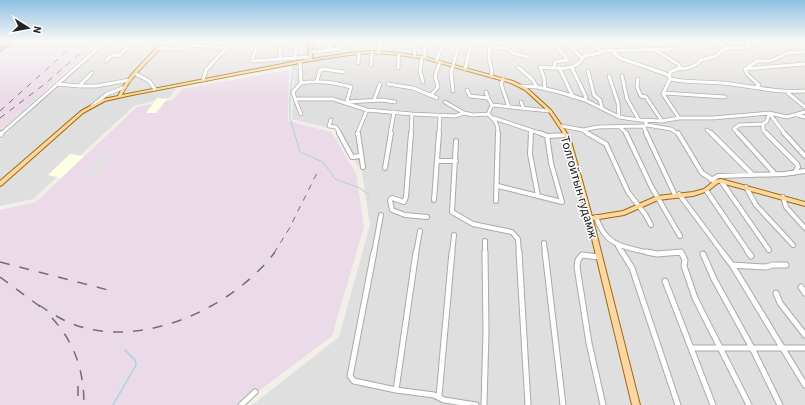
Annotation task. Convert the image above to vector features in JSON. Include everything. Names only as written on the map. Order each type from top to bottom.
[{"type":"main road","points":[[120,96],[130,80],[148,61]]},
{"type":"main road","name":"Толгойтын гудамж","points":[[438,61],[503,79],[521,86],[550,111],[561,126],[572,148],[636,405]]},
{"type":"main road","name":"Толгойтын гудамж","points":[[0,184],[68,122],[92,106],[120,96],[300,62]]},
{"type":"main road","points":[[590,218],[624,213],[657,198],[693,194],[706,190],[716,181],[746,186],[805,204]]},
{"type":"street","points":[[0,135],[83,61]]},
{"type":"street","points":[[203,80],[206,70],[214,61]]},
{"type":"street","points":[[371,61],[371,65]]},
{"type":"street","points":[[398,68],[399,61]]},
{"type":"street","points":[[423,61],[420,71],[423,82]]},
{"type":"street","points":[[431,95],[438,86],[435,76],[438,61]]},
{"type":"street","points":[[453,90],[451,72],[454,61]]},
{"type":"street","points":[[465,69],[467,61]]},
{"type":"street","points":[[489,61],[492,71],[491,76]]},
{"type":"street","points":[[554,67],[555,62],[562,61]]},
{"type":"street","points":[[545,89],[544,78],[540,67],[572,68],[581,61]]},
{"type":"street","points":[[628,61],[666,74],[670,78],[681,82],[720,83],[756,87],[768,91],[788,93],[805,91]]},
{"type":"street","points":[[673,61],[678,64],[681,69]]},
{"type":"street","points":[[679,118],[663,94],[670,78],[670,72],[688,68],[700,61]]},
{"type":"street","points":[[756,61],[753,62],[745,71],[759,85],[756,87]]},
{"type":"street","points":[[300,62],[301,83]]},
{"type":"street","points":[[747,68],[765,68],[805,64]]},
{"type":"street","points":[[518,66],[532,79],[537,87]]},
{"type":"street","points":[[559,67],[573,97]]},
{"type":"street","points":[[572,68],[586,97],[585,100]]},
{"type":"street","points":[[317,81],[320,70],[322,69],[344,72]]},
{"type":"street","points":[[588,71],[594,95],[600,100],[602,108]]},
{"type":"street","points":[[79,86],[92,73]]},
{"type":"street","points":[[136,74],[149,81],[155,89]]},
{"type":"street","points":[[609,76],[619,108],[619,117]]},
{"type":"street","points":[[622,76],[628,99],[639,120]]},
{"type":"street","points":[[503,79],[501,84],[509,107]]},
{"type":"street","points":[[638,79],[637,87],[641,96],[646,97],[662,121]]},
{"type":"street","points":[[57,84],[96,86],[130,80]]},
{"type":"street","points":[[301,114],[293,92],[301,83],[317,81],[351,87],[346,102]]},
{"type":"street","points":[[374,100],[380,84]]},
{"type":"street","points":[[388,84],[404,85],[437,98]]},
{"type":"street","points":[[521,86],[537,87],[585,100],[619,117],[639,120],[645,124],[671,129],[677,132],[702,173],[716,181],[746,218],[769,250]]},
{"type":"street","points":[[92,106],[111,91],[125,87]]},
{"type":"street","points":[[467,90],[470,96],[488,98]]},
{"type":"street","points":[[486,92],[492,105]]},
{"type":"street","points":[[664,93],[725,97]]},
{"type":"street","points":[[788,93],[805,107]]},
{"type":"street","points":[[295,99],[333,99],[367,110],[412,114],[455,116],[464,113]]},
{"type":"street","points":[[346,102],[374,100],[395,102]]},
{"type":"street","points":[[445,102],[464,113],[473,115],[488,114],[498,125],[496,166],[498,186],[496,201]]},
{"type":"street","points":[[521,102],[524,109]]},
{"type":"street","points":[[492,105],[550,111]]},
{"type":"street","points":[[488,114],[492,105]]},
{"type":"street","points":[[363,167],[357,134],[367,110]]},
{"type":"street","points":[[384,168],[394,112]]},
{"type":"street","points":[[801,117],[805,112]]},
{"type":"street","points":[[769,113],[767,121],[763,124],[739,125],[734,129],[776,174]]},
{"type":"street","points":[[769,113],[790,141],[805,156]]},
{"type":"street","points":[[561,126],[583,130],[598,127],[621,128],[679,118],[713,118],[769,113],[787,117],[801,117],[805,121]]},
{"type":"street","points":[[412,114],[406,197],[404,202],[392,198],[390,200],[390,206],[392,210],[405,215],[428,217]]},
{"type":"street","points":[[434,200],[438,161],[440,116]]},
{"type":"street","points":[[492,118],[547,136],[566,135]]},
{"type":"street","points":[[331,120],[329,126],[336,127],[352,157],[361,156]]},
{"type":"street","points":[[645,124],[677,195],[732,265],[784,348],[805,385]]},
{"type":"street","points":[[763,124],[763,130],[797,164],[798,167],[794,173]]},
{"type":"street","points":[[621,128],[627,134],[669,221],[680,236]]},
{"type":"street","points":[[583,130],[588,135],[606,144],[619,174],[651,225]]},
{"type":"street","points":[[707,130],[752,174]]},
{"type":"street","points":[[531,132],[529,137],[530,147],[538,196]]},
{"type":"street","points":[[498,186],[562,202],[551,163],[547,136]]},
{"type":"street","points":[[456,141],[452,212],[460,219],[477,225],[512,232],[518,239],[528,405]]},
{"type":"street","points":[[438,161],[456,162]]},
{"type":"street","points":[[716,181],[718,176],[794,173],[805,171]]},
{"type":"street","points":[[800,172],[805,177]]},
{"type":"street","points":[[746,186],[756,205],[793,245]]},
{"type":"street","points":[[706,190],[751,256]]},
{"type":"street","points":[[783,197],[786,207],[805,228]]},
{"type":"street","points":[[381,215],[350,376],[354,380],[396,390],[439,396],[444,400],[476,405]]},
{"type":"street","points":[[596,217],[600,229],[618,246],[632,268],[678,405]]},
{"type":"street","points":[[396,390],[414,259],[420,231]]},
{"type":"street","points":[[439,396],[454,235]]},
{"type":"street","points":[[484,405],[486,241]]},
{"type":"street","points":[[544,243],[563,405]]},
{"type":"street","points":[[618,246],[657,254],[681,252],[685,260],[684,266],[695,298],[749,405]]},
{"type":"street","points":[[703,254],[714,279],[752,348],[780,405]]},
{"type":"street","points":[[599,256],[582,255],[578,260],[577,267],[589,343],[603,405]]},
{"type":"street","points":[[732,265],[766,267],[786,264]]},
{"type":"street","points":[[664,281],[713,405]]},
{"type":"street","points":[[801,287],[805,293]]},
{"type":"street","points":[[776,294],[780,304],[805,335]]},
{"type":"street","points":[[691,348],[805,348]]},
{"type":"street","points":[[241,405],[256,392]]},
{"type":"shaded area","points":[[0,61],[77,61],[0,132]]},
{"type":"shaded area","points":[[82,61],[805,61],[805,405],[252,405],[339,337],[370,225],[362,172],[336,130],[292,119],[295,70],[292,66],[180,83],[170,97],[134,106],[33,199],[0,206],[0,140]]},
{"type":"shaded area","points":[[289,70],[288,121],[331,132],[356,173],[364,227],[332,336],[240,405],[0,405],[0,210],[36,202],[137,107],[173,100],[182,89]]},
{"type":"shaded area","points":[[157,98],[167,99],[156,113],[146,113]]},
{"type":"shaded area","points":[[106,153],[114,154],[93,177],[85,176]]},
{"type":"shaded area","points":[[70,154],[84,156],[61,178],[48,175]]},
{"type":"waterway","points":[[294,65],[290,94],[290,118],[300,152],[323,162],[335,179],[360,188],[369,195]]},
{"type":"waterway","points":[[113,405],[136,365],[135,360],[125,350]]},
{"type":"railway","points":[[0,111],[56,61]]},
{"type":"railway","points":[[0,118],[46,83],[71,61]]},
{"type":"railway","points":[[274,253],[289,229],[318,171]]},
{"type":"railway","points":[[39,305],[67,322],[85,328],[111,332],[137,331],[164,325],[190,316],[215,304],[238,289],[258,271],[275,252]]},
{"type":"railway","points":[[0,262],[108,290]]},
{"type":"railway","points":[[0,277],[42,308]]},
{"type":"railway","points":[[52,318],[67,337],[77,358],[84,393],[84,405]]},
{"type":"railway","points":[[78,386],[78,405]]}]
